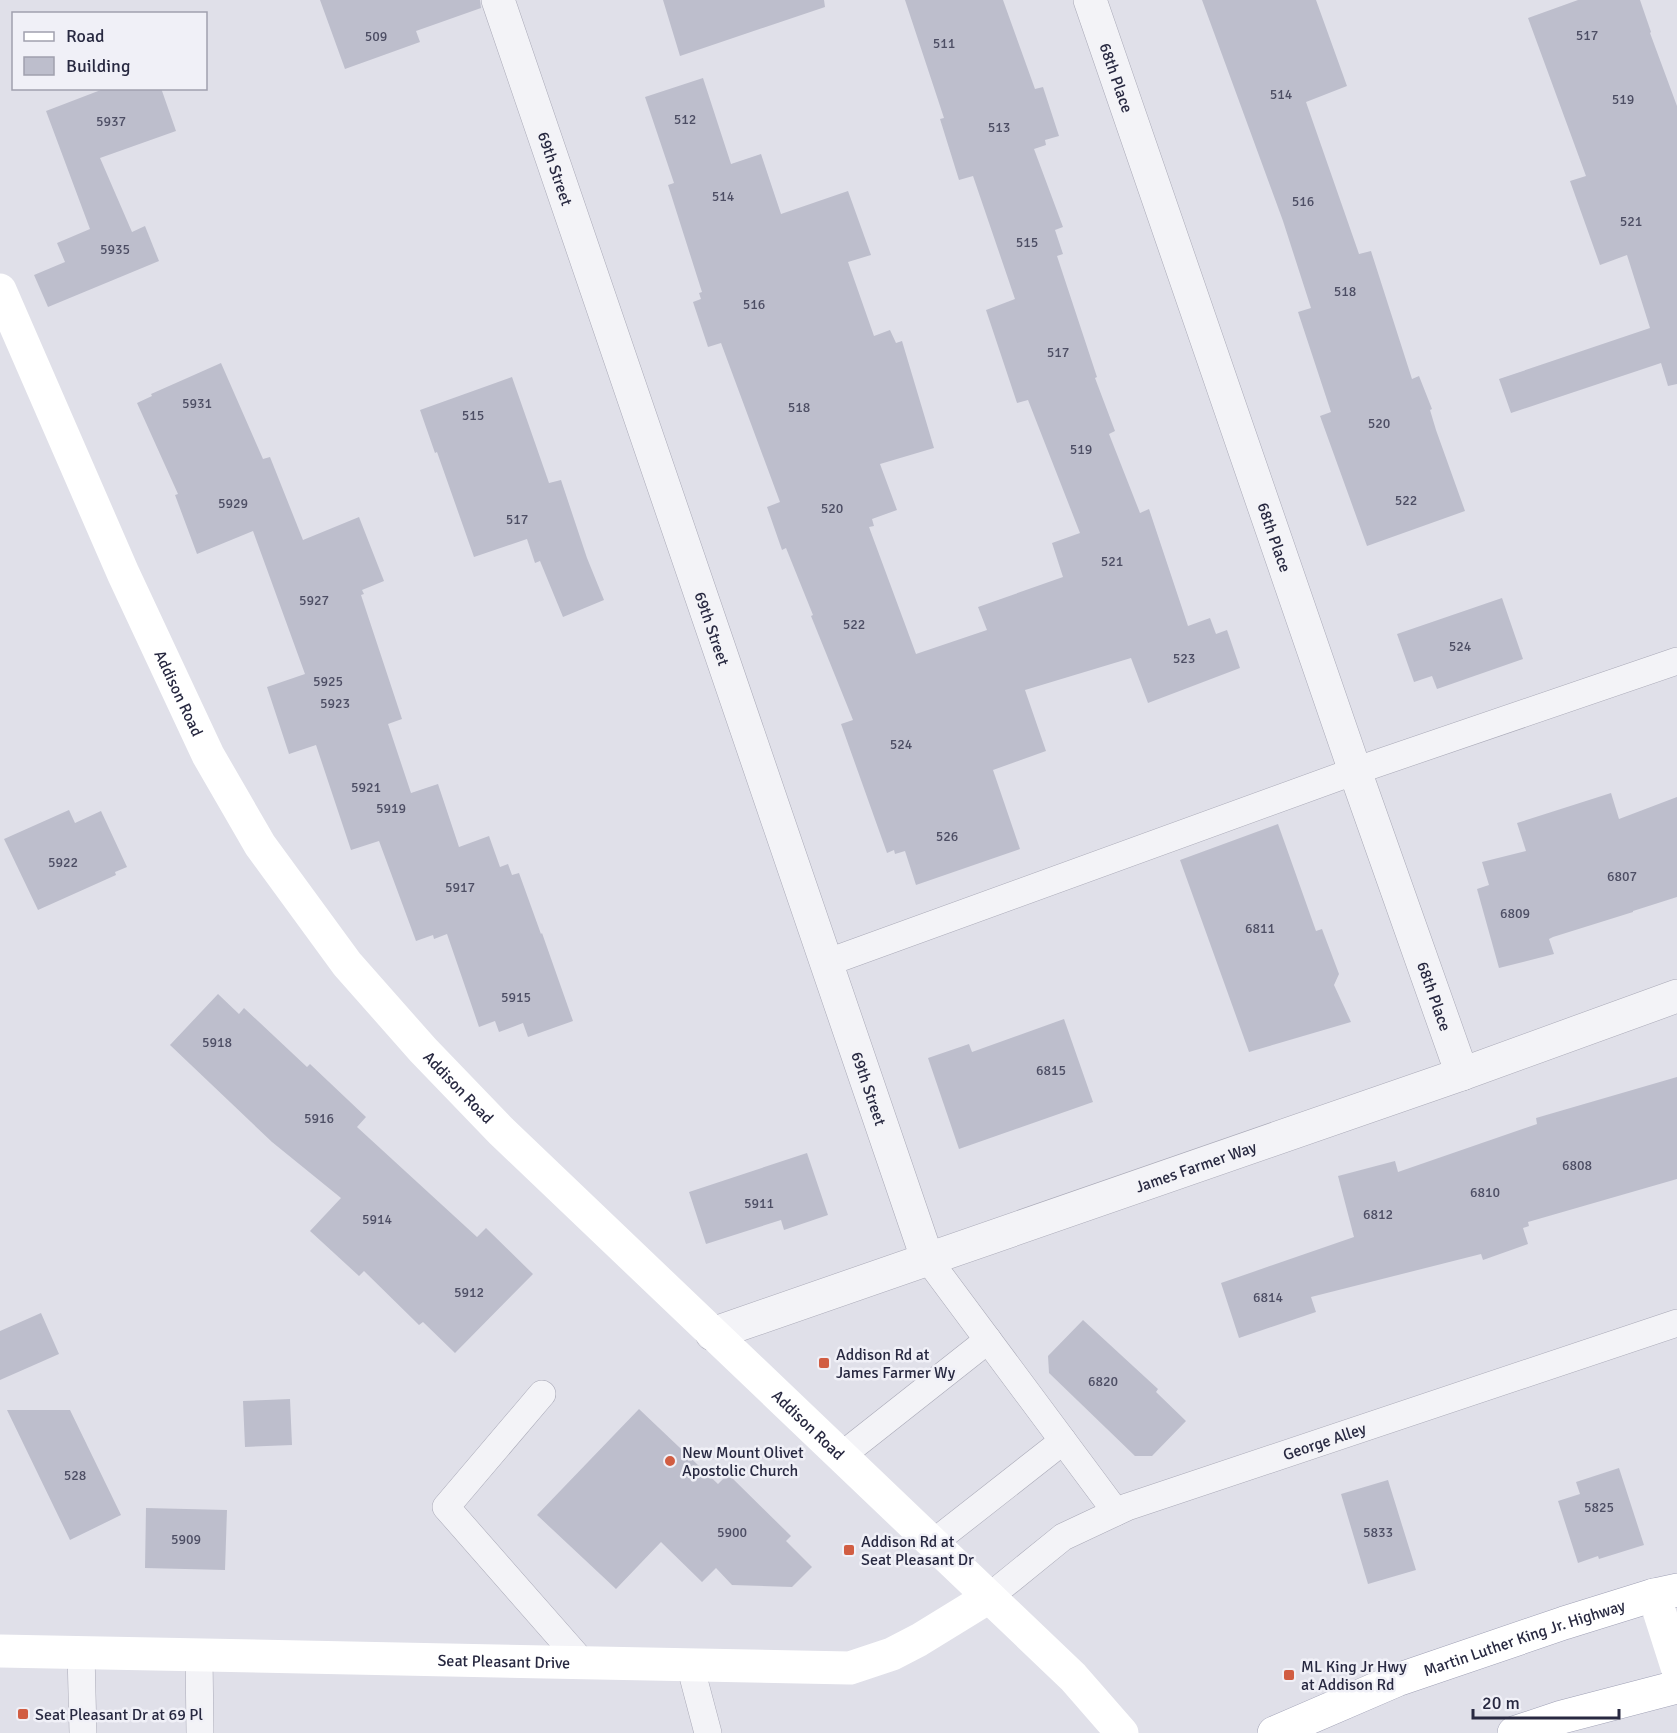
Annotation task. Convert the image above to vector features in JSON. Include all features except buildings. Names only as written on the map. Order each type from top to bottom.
[{"type":"main road","name":"Addison Road","points":[[0,290],[123,573],[208,755],[260,845],[347,964],[423,1050],[501,1131],[1072,1677],[1122,1733]]},
{"type":"main road","points":[[1665,1593],[1677,1668]]},
{"type":"main road","name":"Martin Luther King Jr. Highway","points":[[1274,1733],[1397,1680],[1564,1623],[1665,1593]]},
{"type":"main road","name":"Seat Pleasant Drive","points":[[3,1645],[81,1653],[850,1668],[892,1654],[919,1641],[989,1598]]},
{"type":"main road","points":[[1514,1733],[1562,1717],[1677,1687]]},
{"type":"street","name":"69th Street","points":[[498,0],[927,1258]]},
{"type":"street","name":"68th Place","points":[[1090,0],[1355,771],[1462,1074]]},
{"type":"street","name":"James Farmer Way","points":[[712,1334],[1462,1074],[1677,996]]},
{"type":"lane","points":[[826,963],[1355,771],[1677,660]]},
{"type":"lane","points":[[927,1258],[1116,1512]]},
{"type":"lane","name":"George Alley","points":[[989,1598],[1063,1537],[1116,1512],[1677,1323]]},
{"type":"lane","points":[[841,1456],[987,1340]]},
{"type":"lane","points":[[542,1394],[446,1507],[582,1662]]},
{"type":"lane","points":[[933,1544],[1063,1441]]},
{"type":"lane","points":[[81,1653],[83,1733]]},
{"type":"lane","points":[[199,1655],[200,1733]]},
{"type":"lane","points":[[690,1665],[708,1733]]},
{"type":"place","name":"Addison Rd at James Farmer Wy","points":[[824,1363]]},
{"type":"place","name":"New Mount Olivet Apostolic Church","points":[[670,1461]]},
{"type":"place","name":"Addison Rd at Seat Pleasant Dr","points":[[849,1550]]},
{"type":"place","name":"ML King Jr Hwy at Addison Rd","points":[[1289,1675]]},
{"type":"place","name":"Seat Pleasant Dr at 69 Pl","points":[[23,1714]]}]
